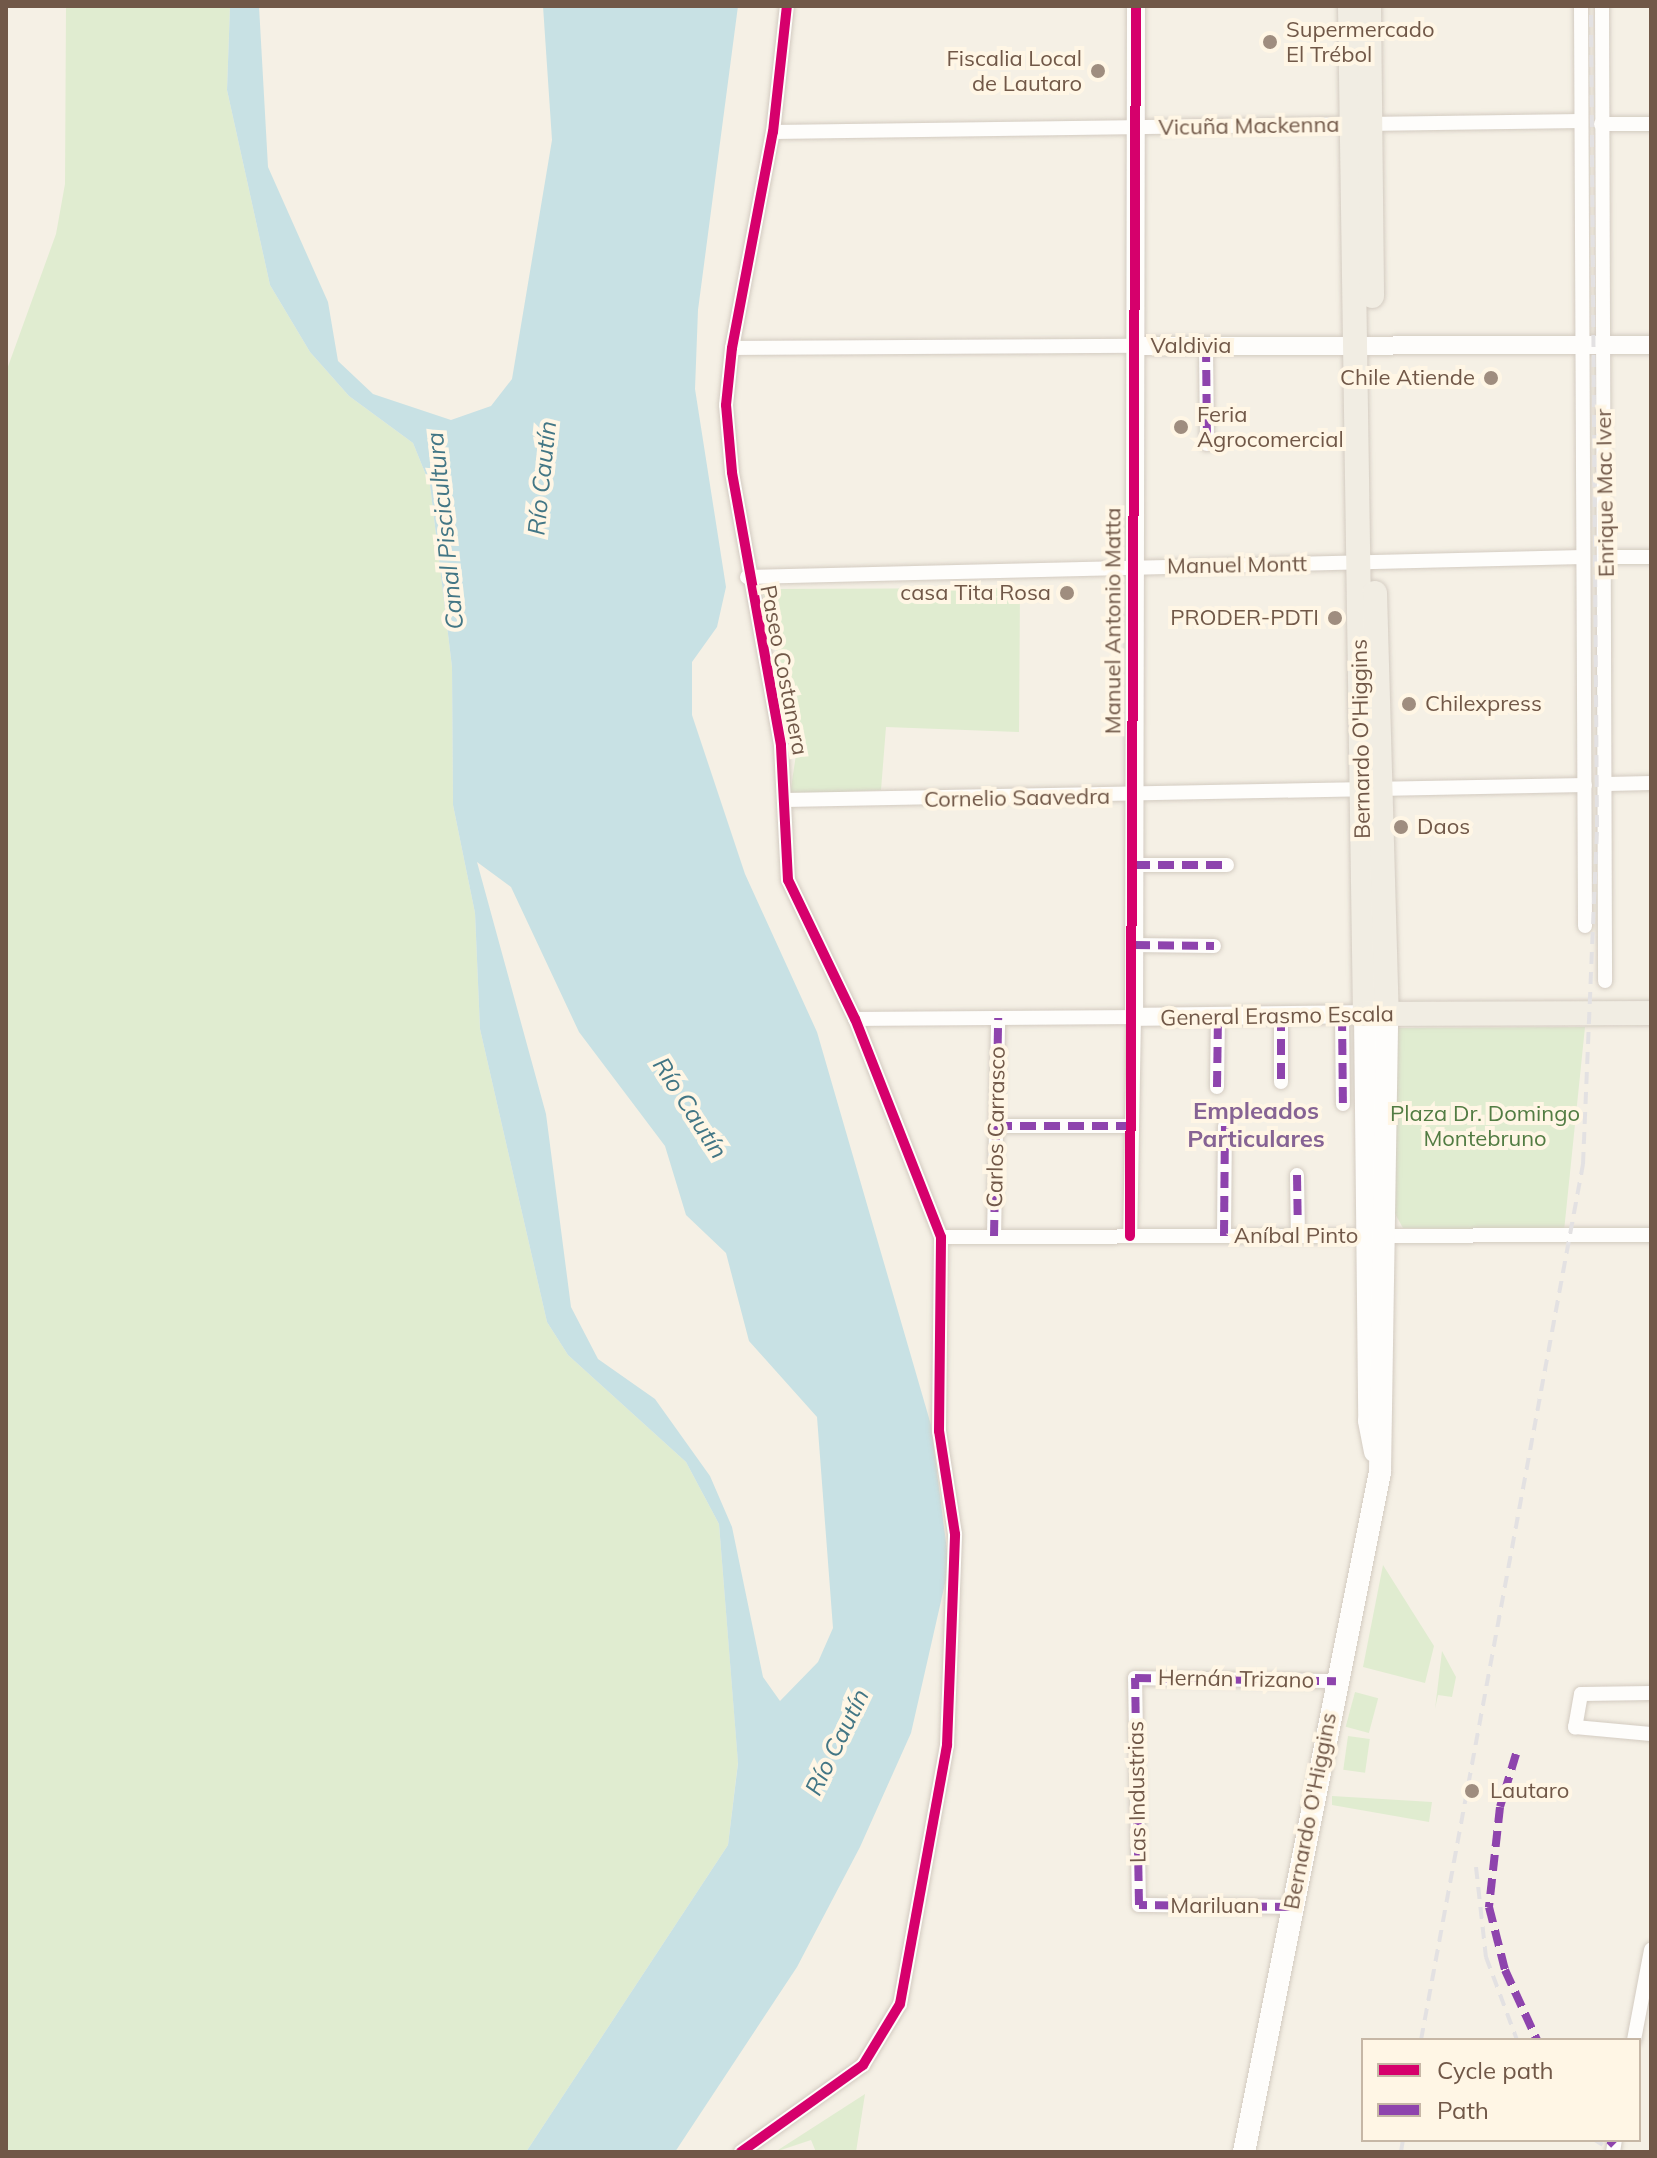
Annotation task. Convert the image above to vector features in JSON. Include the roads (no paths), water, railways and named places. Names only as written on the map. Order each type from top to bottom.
[{"type":"main road","name":"Bernardo O'Higgins","points":[[1244,2152],[1380,1472],[1377,1236],[1365,1014],[1370,792],[1361,124],[1350,6]]},
{"type":"main road","name":"Bernardo O'Higgins","points":[[1361,124],[1369,6]]},
{"type":"main road","name":"General Erasmo Escala","points":[[1365,1014],[1651,1013]]},
{"type":"street","name":"Paseo Costanera","points":[[787,6],[773,132],[732,348],[726,405],[747,577],[785,800],[788,880],[855,1019],[941,1237]]},
{"type":"street","name":"Manuel Antonio Matta","points":[[1130,1236],[1134,1017],[1132,568],[1136,6]]},
{"type":"street","name":"Enrique Mac Iver","points":[[1581,6],[1580,345],[1585,926]]},
{"type":"street","name":"Enrique Mac Iver","points":[[1602,6],[1607,557],[1605,981]]},
{"type":"street","name":"Vicuña Mackenna","points":[[773,132],[1581,121]]},
{"type":"street","points":[[1601,124],[1651,124]]},
{"type":"street","name":"Valdivia","points":[[732,348],[1651,345]]},
{"type":"street","points":[[1206,346],[1207,444]]},
{"type":"street","name":"Manuel Montt","points":[[747,577],[1583,557]]},
{"type":"street","points":[[1607,557],[1651,557]]},
{"type":"street","points":[[1607,784],[1651,783]]},
{"type":"street","name":"Cornelio Saavedra","points":[[785,800],[1133,797],[1585,785]]},
{"type":"street","points":[[1134,865],[1227,865]]},
{"type":"street","points":[[1134,945],[1214,946]]},
{"type":"street","points":[[1343,1104],[1365,1014]]},
{"type":"street","name":"General Erasmo Escala","points":[[855,1019],[1365,1014]]},
{"type":"street","points":[[1281,1015],[1281,1082]]},
{"type":"street","points":[[1217,1087],[1218,1016]]},
{"type":"street","name":"Carlos Carrasco","points":[[994,1236],[998,1018]]},
{"type":"street","points":[[996,1126],[1132,1126]]},
{"type":"street","points":[[1224,1236],[1225,1126]]},
{"type":"street","points":[[1297,1175],[1298,1236]]},
{"type":"street","name":"Aníbal Pinto","points":[[941,1237],[1651,1235]]},
{"type":"street","points":[[741,2152],[863,2065],[890,2028],[903,1991],[947,1745],[955,1534],[939,1431],[941,1237]]},
{"type":"street","name":"Hernán Trizano","points":[[1135,1678],[1336,1681]]},
{"type":"street","name":"Las Industrias","points":[[1135,1678],[1139,1905]]},
{"type":"street","points":[[1651,1693],[1581,1694],[1575,1727],[1651,1734]]},
{"type":"street","name":"Mariluan","points":[[1139,1905],[1291,1907]]},
{"type":"street","points":[[1634,2038],[1651,1950]]},
{"type":"water","points":[[230,6],[259,6],[268,167],[328,302],[338,361],[373,394],[451,420],[491,406],[512,379],[552,140],[543,6],[738,6],[698,310],[695,389],[726,587],[717,627],[692,662],[692,715],[745,874],[817,1032],[931,1425],[949,1566],[911,1733],[860,1847],[797,1967],[675,2152],[526,2152],[728,1845],[738,1763],[719,1524],[686,1462],[568,1355],[547,1322],[480,1029],[475,913],[453,805],[452,667],[430,485],[413,443],[349,396],[310,352],[270,285],[227,90]],"holes":[[[477,862],[511,887],[579,1032],[665,1146],[686,1215],[726,1253],[749,1341],[817,1417],[833,1628],[818,1662],[780,1701],[763,1677],[732,1527],[710,1476],[655,1399],[598,1359],[571,1307],[546,1114]]]},
{"type":"railway","points":[[1421,2038],[1583,1164],[1597,827],[1591,6]]},
{"type":"railway","points":[[1476,1867],[1486,1957],[1516,2038]]},
{"type":"railway","points":[[1401,2152],[1403,2142]]},
{"type":"railway","points":[[1598,2142],[1603,2145]]},
{"type":"place","name":"Supermercado El Trébol","points":[[1270,42]]},
{"type":"place","name":"Fiscalia Local de Lautaro","points":[[1098,71]]},
{"type":"place","name":"Chile Atiende","points":[[1491,378]]},
{"type":"place","name":"Feria Agrocomercial","points":[[1181,427]]},
{"type":"place","name":"casa Tita Rosa","points":[[1067,593]]},
{"type":"place","name":"PRODER-PDTI","points":[[1335,618]]},
{"type":"place","name":"Chilexpress","points":[[1409,704]]},
{"type":"place","name":"Daos","points":[[1401,827]]},
{"type":"place","name":"Lautaro","points":[[1472,1791]]},
{"type":"district","name":"Empleados Particulares","points":[[1256,1125]]},
{"type":"water label","name":"Río Cautín","points":[[542,478]]},
{"type":"water label","name":"Canal Piscicultura","points":[[445,531]]},
{"type":"water label","name":"Río Cautín","points":[[690,1108]]},
{"type":"water label","name":"Río Cautín","points":[[837,1742]]},
{"type":"park label","name":"Plaza Dr. Domingo Montebruno","points":[[1485,1126]]}]
